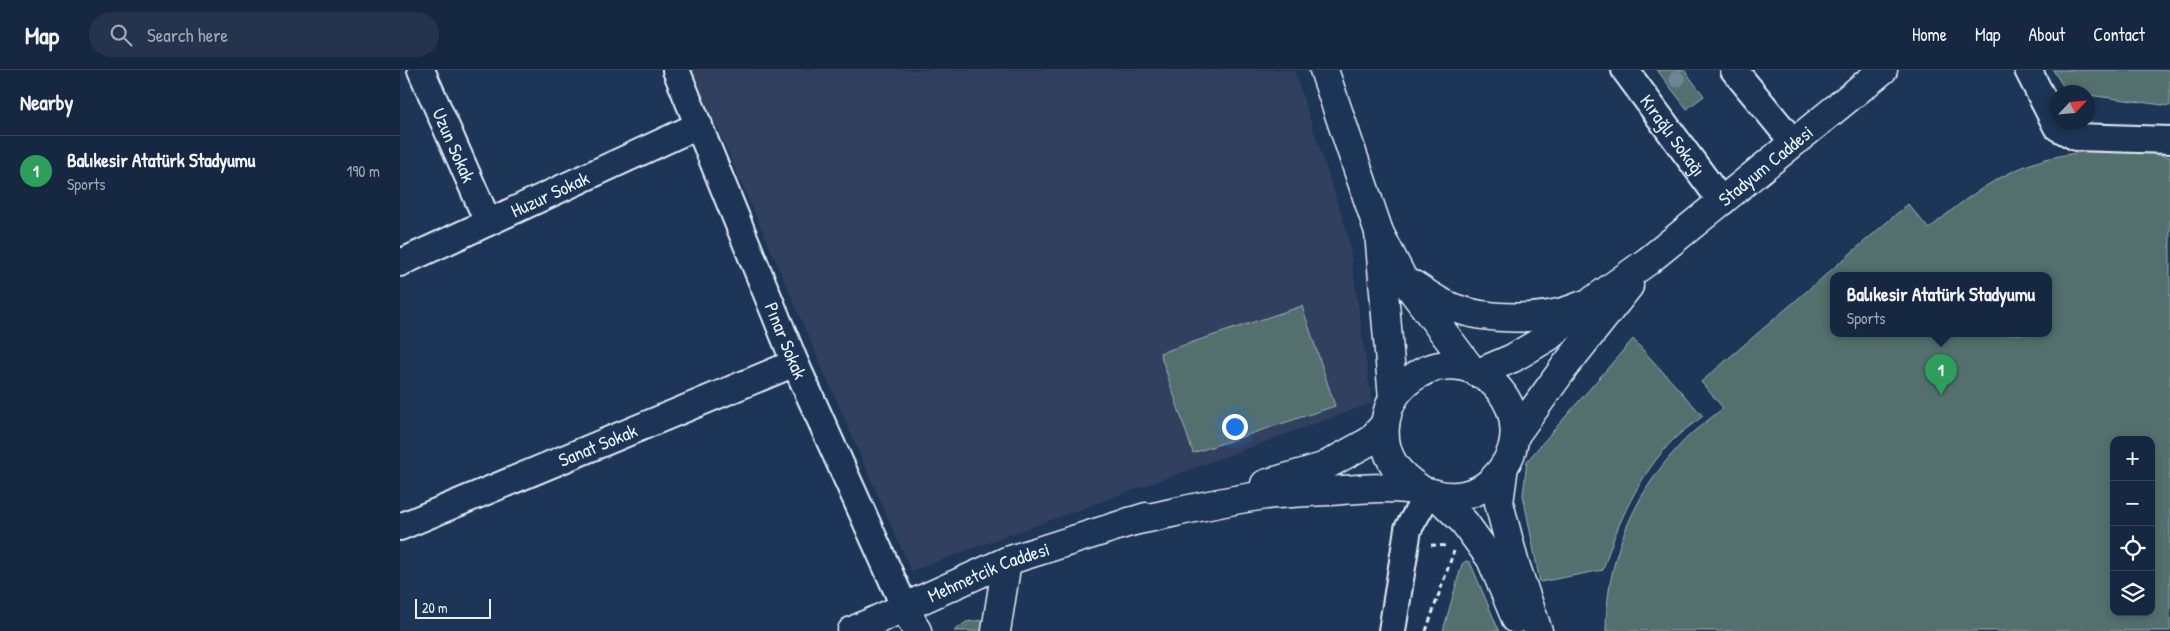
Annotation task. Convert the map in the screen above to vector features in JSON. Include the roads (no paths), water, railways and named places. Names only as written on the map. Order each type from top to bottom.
[{"type":"main road","points":[[1324,70],[1379,232],[1402,277],[1475,371]]},
{"type":"main road","name":"Stadyum Caddesi","points":[[1648,261],[1883,70]]},
{"type":"main road","points":[[1379,232],[1389,411],[1386,443],[1392,462],[1405,479],[1429,492],[1464,522],[1491,558],[1521,631]]},
{"type":"main road","points":[[1475,371],[1513,358],[1548,337],[1595,299],[1648,261]]},
{"type":"main road","points":[[1516,434],[1566,365],[1648,261]]},
{"type":"main road","points":[[1402,277],[1436,300],[1455,308],[1506,318],[1565,312],[1595,299]]},
{"type":"main road","points":[[1452,366],[1475,371],[1488,378],[1503,393],[1513,412],[1516,434],[1511,454],[1500,473],[1485,487],[1471,493],[1443,496],[1429,492],[1378,487],[1266,495],[1129,522],[1323,468],[1370,441],[1389,411],[1400,388],[1415,376],[1432,368],[1452,366]]},
{"type":"main road","points":[[1504,466],[1500,503],[1514,561],[1538,631]]},
{"type":"main road","name":"Mehmetcik Caddesi","points":[[852,631],[911,619],[1007,561],[1129,522]]},
{"type":"main road","points":[[996,631],[1007,561]]},
{"type":"street","name":"Uzun Sokak","points":[[421,70],[488,222]]},
{"type":"street","name":"Pınar Sokak","points":[[676,70],[795,363],[911,619]]},
{"type":"street","name":"Kırağlı Sokağı","points":[[1625,70],[1722,202]]},
{"type":"street","points":[[1734,70],[1793,142]]},
{"type":"street","points":[[2028,70],[2056,127],[2076,137],[2170,140]]},
{"type":"street","name":"Huzur Sokak","points":[[400,263],[700,126]]},
{"type":"street","name":"Sanat Sokak","points":[[400,527],[795,363]]},
{"type":"street","points":[[1392,631],[1408,529],[1429,492]]},
{"type":"place","name":"Balıkesir Atatürk Stadyumu","points":[[1941,395]]}]
